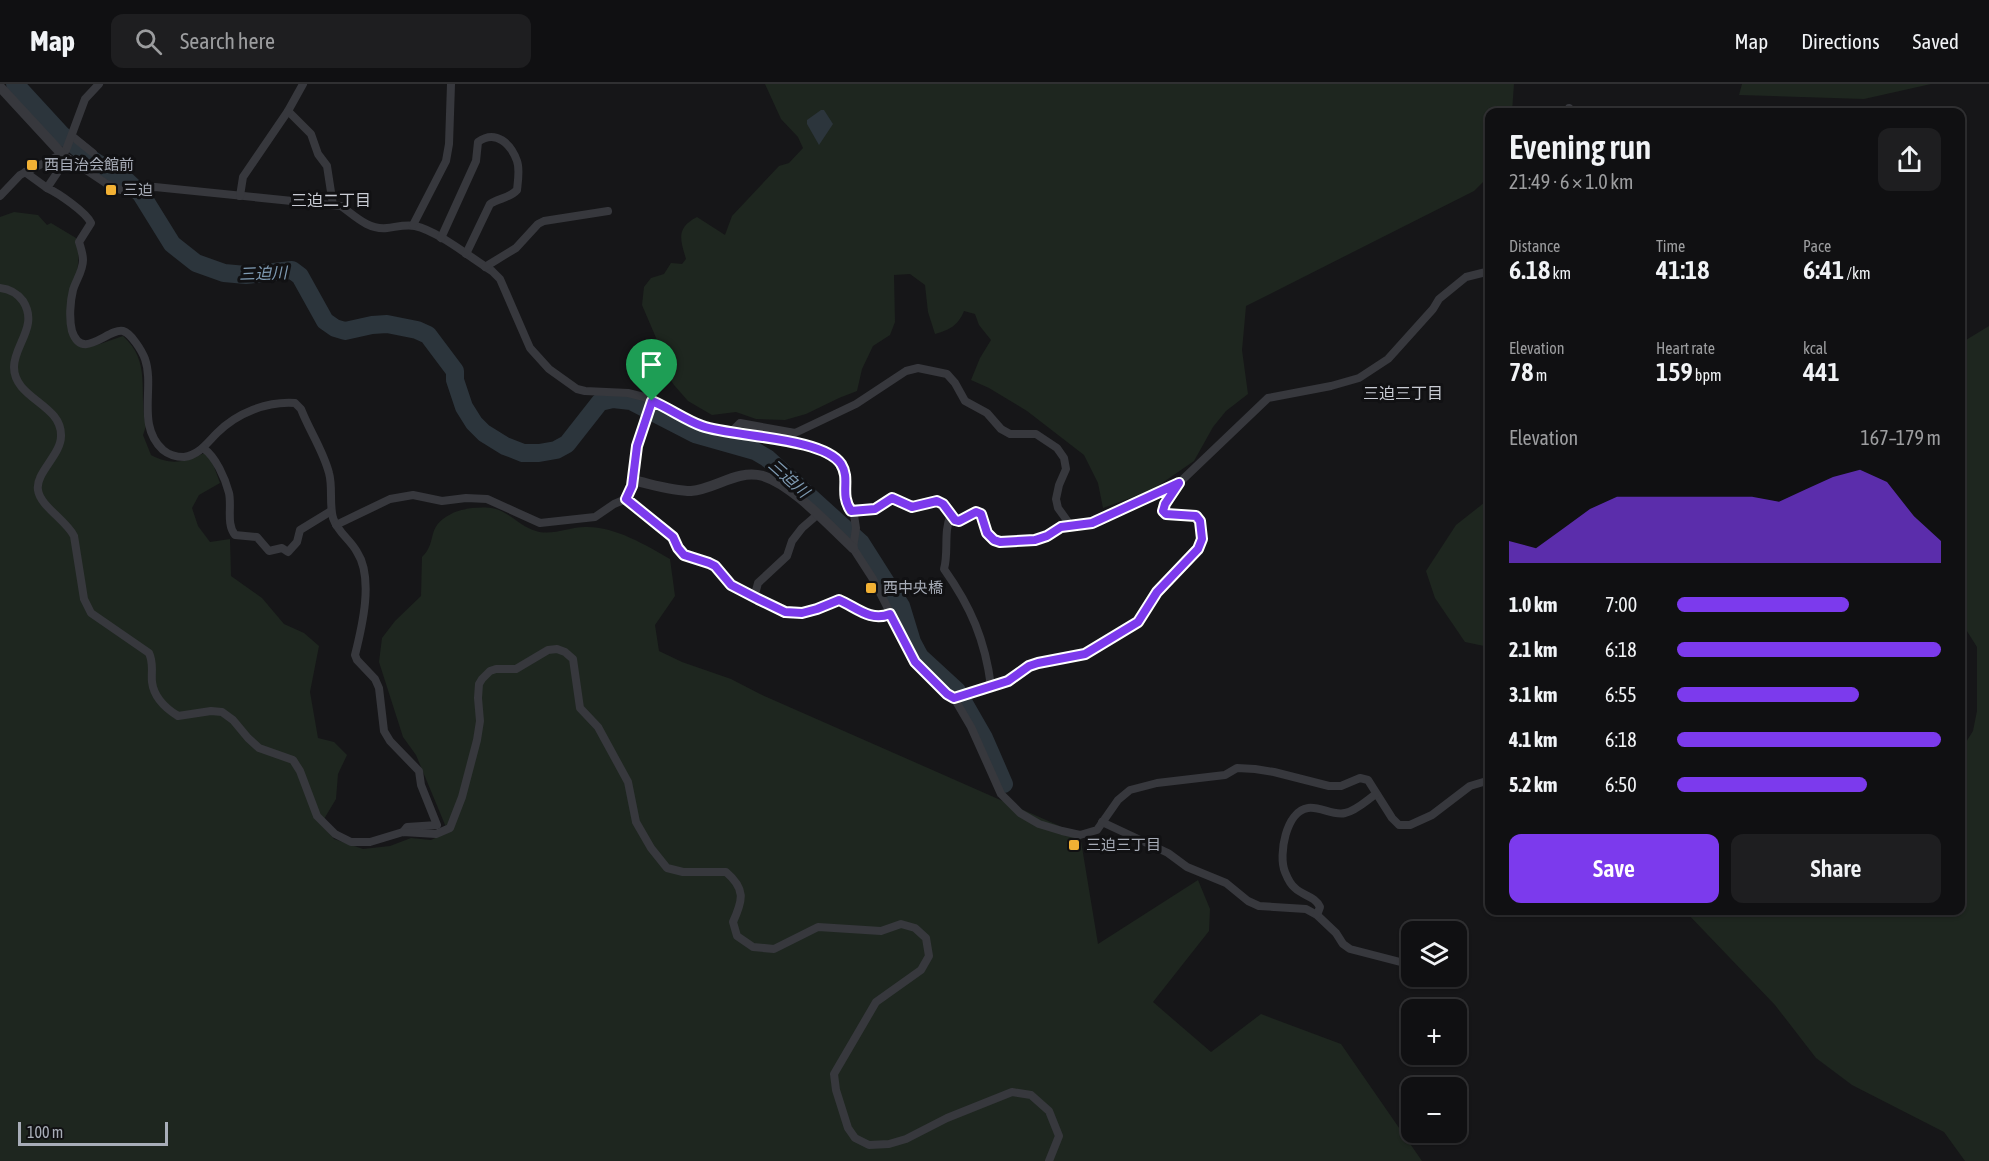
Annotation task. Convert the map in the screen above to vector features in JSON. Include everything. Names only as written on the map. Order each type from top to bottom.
[{"type":"street","points":[[47,188],[65,154],[85,99],[99,84]]},
{"type":"street","points":[[240,196],[243,177],[288,111],[303,84]]},
{"type":"street","points":[[413,225],[446,161],[449,144],[451,84]]},
{"type":"street","points":[[0,87],[65,154],[107,184],[121,190],[155,187],[341,206],[362,222],[378,228],[413,225],[427,230],[466,254],[500,279],[530,348],[549,369],[577,389],[628,393],[650,407],[702,426],[768,437],[830,453],[845,472],[844,495],[856,528],[853,544]]},
{"type":"street","points":[[288,111],[311,134],[318,154],[327,166],[333,205]]},
{"type":"street","points":[[72,136],[93,153]]},
{"type":"street","points":[[441,238],[476,160],[478,142],[483,138],[499,137],[506,141],[518,162],[517,190],[490,204],[466,254]]},
{"type":"street","points":[[0,196],[20,175],[65,154]]},
{"type":"street","points":[[25,172],[85,214],[91,223],[79,242],[83,260],[72,295],[70,317],[74,334],[82,343],[91,344],[120,331],[126,332],[139,349],[149,374],[147,403],[149,425],[157,443],[172,455],[183,457],[203,448],[217,433],[239,417],[263,406],[283,402],[295,403],[301,409],[329,474],[331,511],[338,530],[357,550],[363,562],[366,578],[364,605],[355,655],[375,679],[379,688],[384,731],[390,741],[419,771],[421,785],[437,825],[407,827],[403,832]]},
{"type":"street","points":[[485,267],[516,248],[538,224],[544,221],[608,212]]},
{"type":"street","points":[[632,480],[691,490],[743,475],[761,476],[791,491],[853,544],[915,662],[947,694],[958,697],[1008,681],[1029,666],[1085,654],[1138,622],[1157,592],[1198,549],[1202,539],[1200,521],[1196,516],[1166,514],[1163,511],[1179,483],[1268,398],[1331,386],[1359,378],[1375,370],[1404,343],[1439,299],[1466,277],[1485,272]]},
{"type":"street","points":[[0,288],[16,294],[25,304],[28,318],[23,341],[15,360],[15,374],[21,386],[52,413],[60,424],[59,445],[39,481],[38,492],[43,501],[70,528],[74,536],[84,599],[91,613],[149,653],[153,663],[152,683],[163,706],[178,716],[211,711],[222,712],[233,720],[259,748],[293,760],[300,771],[317,816],[335,834],[351,842],[370,842],[403,832],[436,834],[450,828],[453,822],[477,740],[480,721],[479,684],[486,674],[496,669],[516,669],[528,664],[548,650],[562,650],[575,665],[580,708],[598,727],[628,782],[636,822],[651,848],[667,867],[683,872],[726,872],[738,882],[742,903],[733,922],[737,936],[753,947],[774,949],[818,927],[880,931],[901,924],[915,928],[926,938],[929,956],[921,970],[876,1002],[834,1074],[836,1090],[848,1128],[855,1138],[868,1145],[889,1144],[906,1139],[947,1118],[1012,1092],[1031,1095],[1048,1111],[1059,1136],[1050,1161]]},
{"type":"street","points":[[731,432],[740,423],[795,433],[856,404],[906,371],[918,368],[947,374],[965,401],[987,413],[1001,429],[1010,434],[1036,434],[1057,448],[1064,458],[1066,469],[1056,499],[1071,526]]},
{"type":"street","points":[[336,525],[390,499],[413,495],[442,501],[466,498],[487,499],[540,523],[595,517],[626,499],[632,480],[637,446],[650,407]]},
{"type":"street","points":[[203,448],[215,461],[229,493],[231,529],[235,535],[257,537],[269,551],[282,548],[288,552],[297,542],[300,530],[331,511]]},
{"type":"street","points":[[851,511],[875,509],[892,498],[912,507],[937,501],[943,504],[959,521],[976,512],[981,514],[987,533],[994,540],[1000,542],[1035,540],[1061,527],[1092,523],[1179,483]]},
{"type":"street","points":[[626,499],[673,537],[684,555],[715,566],[731,585],[785,612],[802,613],[839,600],[866,614],[881,618],[890,614]]},
{"type":"street","points":[[754,598],[758,583],[788,556],[792,541],[802,528],[817,515]]},
{"type":"street","points":[[951,515],[946,525],[947,556],[944,569],[962,594],[976,623],[987,657],[991,686]]},
{"type":"street","points":[[958,697],[1001,794],[1020,813],[1039,824],[1080,835],[1097,830],[1118,800],[1130,790],[1157,783],[1225,775],[1237,768],[1265,770],[1329,786],[1341,786],[1360,778],[1368,780],[1399,825],[1410,825],[1432,815],[1470,786],[1485,782]]},
{"type":"street","points":[[1317,915],[1320,907],[1317,900],[1294,888],[1284,870],[1282,851],[1289,823],[1298,812],[1308,808],[1342,814],[1351,811],[1376,794]]},
{"type":"street","points":[[1102,822],[1168,853],[1187,867],[1226,883],[1248,901],[1259,906],[1306,909],[1317,915],[1350,949],[1401,962]]},
{"type":"shaded area","points":[[765,84],[1514,84],[1512,108],[1485,108],[1485,180],[1474,191],[1246,306],[1242,350],[1248,394],[1226,411],[1213,427],[1194,461],[1152,490],[1103,508],[1098,483],[1084,455],[1027,411],[971,380],[991,340],[979,325],[975,314],[964,311],[952,327],[935,334],[928,312],[925,285],[910,274],[894,275],[895,322],[890,335],[873,346],[862,369],[857,391],[806,414],[785,420],[756,419],[736,412],[712,415],[688,401],[674,385],[664,370],[657,340],[642,305],[644,287],[651,278],[664,274],[671,263],[682,264],[686,259],[681,235],[690,221],[697,217],[725,235],[732,216],[779,166],[789,163],[803,148],[798,137],[781,119]]},
{"type":"shaded area","points":[[1742,84],[1931,84],[1864,99],[1739,95]]},
{"type":"shaded area","points":[[824,110],[833,124],[819,145],[807,120]]},
{"type":"shaded area","points":[[14,212],[38,215],[47,225],[51,223],[76,238],[79,253],[71,337],[94,346],[123,336],[132,346],[141,367],[146,426],[143,435],[151,455],[165,461],[178,462],[205,453],[213,464],[220,483],[199,495],[192,508],[198,526],[210,542],[230,539],[231,576],[262,598],[284,624],[304,633],[319,646],[310,692],[318,738],[334,742],[347,755],[338,774],[336,799],[321,824],[334,839],[363,849],[390,846],[411,838],[431,840],[448,832],[416,755],[403,737],[379,662],[382,638],[395,621],[421,596],[422,557],[430,546],[438,524],[456,512],[485,508],[501,511],[525,526],[542,532],[585,527],[618,533],[670,559],[675,596],[655,625],[659,651],[682,662],[731,679],[760,694],[1080,835],[1098,944],[1198,880],[1210,909],[1209,931],[1153,1002],[1211,1052],[1261,1014],[1341,1044],[1401,1131],[1401,1143],[1410,1143],[1422,1161],[0,1161],[0,217]]},
{"type":"shaded area","points":[[1989,326],[1989,1161],[1965,1161],[1944,1132],[1852,1085],[1816,1058],[1775,1005],[1689,915],[1965,915],[1965,744],[1973,731],[1977,711],[1977,647],[1965,628],[1965,341]]},
{"type":"shaded area","points":[[1485,502],[1485,646],[1465,642],[1435,598],[1426,571],[1456,525]]},
{"type":"waterway","name":"三迫川","points":[[15,84],[62,135],[94,161],[128,182],[141,194],[172,244],[196,263],[224,273],[246,275],[292,270],[300,276],[325,321],[335,328],[345,331],[387,324],[417,330],[428,335],[455,371],[455,380],[464,407],[474,423],[484,433],[505,446],[523,453],[556,450],[567,444],[600,402],[613,399],[631,401],[695,434],[755,451],[767,458],[861,543],[901,606],[912,642],[920,657],[957,691],[984,738],[1004,784]]},
{"type":"place","name":"西自治会館前","points":[[32,165]]},
{"type":"place","name":"三迫","points":[[111,190]]},
{"type":"place","name":"西中央橋","points":[[871,588]]},
{"type":"place","name":"三迫三丁目","points":[[1074,845]]},
{"type":"district","name":"三迫二丁目","points":[[331,200]]},
{"type":"district","name":"三迫三丁目","points":[[1403,393]]},
{"type":"route","points":[[652,401],[702,426],[768,437],[830,453],[845,472],[844,495],[851,511],[875,509],[892,498],[899,499],[912,507],[937,501],[943,504],[955,520],[959,521],[976,512],[981,514],[987,533],[994,540],[1000,542],[1035,540],[1061,527],[1092,523],[1179,483],[1163,511],[1166,514],[1196,516],[1200,521],[1202,539],[1198,549],[1157,592],[1138,622],[1085,654],[1029,666],[1008,681],[954,698],[947,694],[915,662],[890,614],[881,618],[866,614],[839,600],[802,613],[785,612],[731,585],[715,566],[684,555],[668,532],[657,526],[626,499],[632,486],[632,469],[637,446],[652,401]]}]
